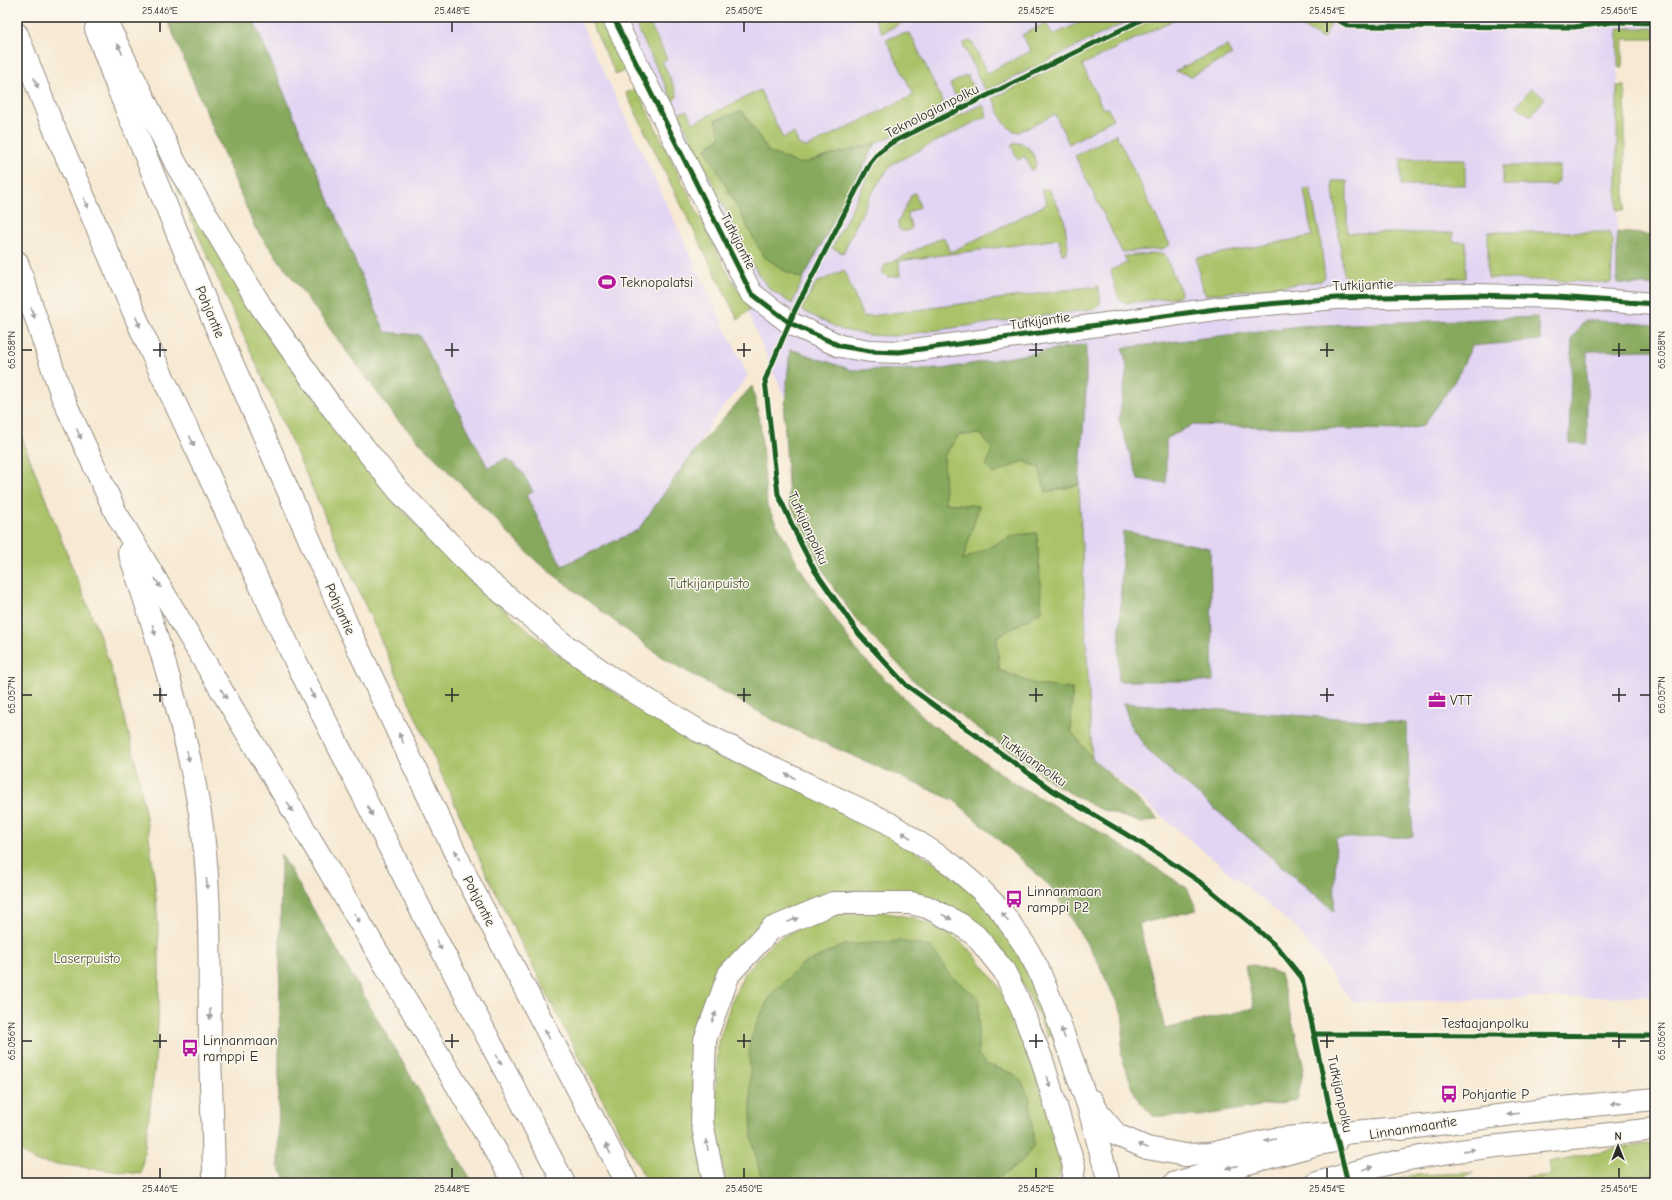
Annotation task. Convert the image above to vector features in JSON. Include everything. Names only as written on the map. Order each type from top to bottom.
[{"type":"main road","name":"Pohjantie","points":[[91,17],[117,86],[211,315],[348,627],[470,884],[626,1183]]},
{"type":"main road","points":[[104,17],[176,164],[262,308],[333,409],[399,491],[476,571],[562,643],[610,677],[699,731],[756,760],[887,822],[951,864],[980,889],[1002,912],[1026,947],[1038,969],[1054,1008],[1088,1104],[1109,1183]]},
{"type":"main road","name":"Tutkijantie","points":[[613,17],[751,293],[790,323],[840,346],[870,351],[899,352],[1223,308],[1337,298],[1475,295],[1556,297],[1655,304]]},
{"type":"main road","points":[[17,34],[48,114],[147,343],[294,660],[420,910],[564,1183]]},
{"type":"main road","points":[[17,262],[62,396],[116,513],[515,1183]]},
{"type":"main road","points":[[116,513],[147,606],[182,724],[200,814],[209,904],[213,1178]]},
{"type":"main road","points":[[714,1183],[702,1122],[705,1040],[729,974],[771,929],[833,903],[911,903],[928,907],[960,924],[976,936],[1004,971],[1017,997],[1042,1060],[1074,1166],[1072,1183]]},
{"type":"main road","points":[[1076,1069],[1099,1114],[1117,1135],[1147,1148],[1185,1155],[1210,1154],[1275,1139],[1421,1126]]},
{"type":"main road","name":"Linnanmaantie","points":[[1175,1183],[1318,1144],[1421,1126],[1551,1109],[1655,1099]]},
{"type":"main road","points":[[1317,1183],[1377,1166],[1431,1155],[1539,1140],[1598,1136],[1655,1129]]},
{"type":"shaded area","points":[[252,17],[578,17],[748,376],[713,420],[694,451],[638,530],[562,566],[526,495],[533,492],[488,468],[419,335],[385,332]]},
{"type":"shaded area","points":[[621,17],[1655,17],[1655,28],[1618,29],[1617,282],[1655,286],[1655,996],[1353,1002],[1295,927],[1092,758],[1071,731],[887,595],[804,443]]},
{"type":"green space","name":"Tutkijanpuisto","points":[[166,17],[252,17],[385,332],[419,335],[488,468],[507,458],[523,473],[533,492],[526,495],[562,566],[638,530],[694,451],[752,386],[760,421],[767,506],[802,571],[859,654],[930,723],[1014,783],[1102,833],[1187,888],[1197,910],[1139,924],[1165,1029],[1254,1008],[1245,966],[1254,965],[1280,974],[1304,1068],[1297,1100],[1199,1116],[1153,1116],[1136,1097],[1121,1055],[1124,1018],[1096,958],[1050,886],[955,801],[777,722],[663,658],[537,562],[397,419],[255,228]]},
{"type":"green space","points":[[596,17],[602,17],[627,69],[616,75],[590,20]]},
{"type":"green space","points":[[632,17],[647,17],[667,59],[662,61],[677,93],[677,97],[673,101]]},
{"type":"green space","points":[[902,17],[903,20],[901,23],[882,33],[874,18]]},
{"type":"green space","points":[[1083,17],[1136,17],[988,90],[984,89],[963,44],[971,40],[987,73],[1031,51],[1022,35],[1046,23],[1053,35],[1085,20]]},
{"type":"green space","points":[[1156,17],[1179,17],[1082,65],[1103,109],[1107,107],[1113,119],[1069,144],[1055,114],[1019,132],[1009,128],[1005,124],[993,98]]},
{"type":"green space","points":[[1286,17],[1322,17],[1332,22],[1323,39]]},
{"type":"green space","points":[[1346,17],[1567,17],[1567,19],[1360,19]]},
{"type":"green space","points":[[1618,28],[1655,28],[1655,39],[1623,39],[1622,68],[1618,67]]},
{"type":"green space","points":[[910,33],[943,102],[942,109],[938,115],[876,143],[799,164],[769,152],[742,111],[721,136],[706,148],[783,270],[803,279],[792,304],[771,290],[760,277],[747,255],[679,114],[680,112],[687,111],[693,123],[760,90],[783,138],[794,133],[799,145],[807,147],[914,95],[886,40],[900,34]]},
{"type":"green space","points":[[1227,46],[1232,55],[1191,76],[1175,71]]},
{"type":"green space","points":[[967,75],[977,95],[967,100],[955,95],[950,84]]},
{"type":"green space","points":[[1617,86],[1625,86],[1625,210],[1617,210]]},
{"type":"green space","points":[[636,88],[726,270],[740,292],[751,305],[748,312],[738,320],[626,93]]},
{"type":"green space","points":[[1531,88],[1545,98],[1531,116],[1517,106]]},
{"type":"green space","points":[[981,105],[985,108],[987,116],[894,163],[886,172],[872,194],[843,253],[832,248],[873,166],[881,156],[893,146]]},
{"type":"green space","points":[[742,111],[769,152],[799,164],[876,143],[803,279],[783,270],[763,256],[706,149],[721,136],[715,120]]},
{"type":"green space","points":[[1116,134],[1170,245],[1162,249],[1122,252],[1075,156]]},
{"type":"green space","points":[[1021,143],[1032,152],[1036,162],[1034,169],[1031,170],[1025,156],[1018,160],[1011,145]]},
{"type":"green space","points":[[1401,159],[1465,159],[1465,185],[1401,185]]},
{"type":"green space","points":[[1503,166],[1559,166],[1559,181],[1556,181],[1556,185],[1503,185]]},
{"type":"green space","points":[[1332,181],[1347,181],[1347,233],[1453,233],[1453,242],[1466,242],[1466,278],[1349,282],[1344,276]]},
{"type":"green space","points":[[176,186],[324,412],[389,496],[469,579],[553,651],[602,685],[685,735],[873,825],[939,865],[976,895],[1012,937],[1057,1033],[1047,1037],[1035,1008],[1019,977],[909,894],[868,889],[831,893],[799,904],[770,920],[717,981],[705,1183],[648,1183],[570,1040],[487,875]]},
{"type":"green space","points":[[1310,188],[1320,237],[1325,277],[1321,281],[1206,295],[1203,290],[1196,258],[1312,236],[1304,189]]},
{"type":"green space","points":[[1041,189],[1047,189],[1050,191],[1064,218],[1068,248],[1066,253],[1062,254],[1059,239],[899,261],[900,276],[887,277],[882,272],[885,265],[943,237],[951,252],[1047,204]]},
{"type":"green space","points":[[915,193],[920,207],[907,213],[912,228],[907,231],[902,231],[899,229],[898,222],[912,194]]},
{"type":"green space","points":[[1488,232],[1609,232],[1613,241],[1611,283],[1488,278]]},
{"type":"green space","points":[[1617,232],[1655,235],[1655,286],[1617,283]]},
{"type":"green space","points":[[1164,253],[1181,292],[1180,296],[1127,303],[1120,301],[1111,270],[1127,263],[1124,256]]},
{"type":"green space","points":[[844,270],[863,317],[1089,287],[1093,288],[1098,286],[1100,303],[1093,309],[893,336],[868,335],[842,330],[801,310],[816,283]]},
{"type":"green space","points":[[1537,317],[1541,340],[1472,346],[1456,379],[1423,426],[1401,430],[1192,425],[1166,439],[1166,483],[1138,479],[1119,420],[1127,368],[1123,348],[1300,326]]},
{"type":"green space","points":[[1585,320],[1655,325],[1655,350],[1587,351],[1587,444],[1569,443],[1572,339]]},
{"type":"green space","points":[[1086,344],[1086,391],[1079,485],[1046,492],[1039,468],[1024,461],[993,474],[986,467],[992,449],[981,434],[959,435],[944,456],[945,503],[979,506],[963,560],[1014,535],[1037,533],[1042,611],[997,637],[999,670],[1037,685],[1072,689],[1071,731],[1092,758],[1158,819],[1142,823],[1097,808],[1056,785],[914,681],[855,618],[827,578],[789,503],[784,414],[790,349],[852,370],[942,369]]},
{"type":"green space","name":"Laserpuisto","points":[[17,425],[106,653],[131,743],[149,836],[155,883],[158,930],[158,1024],[149,1118],[141,1174],[38,1162],[17,1149]]},
{"type":"green space","points":[[981,434],[992,449],[986,467],[1024,461],[1039,468],[1046,492],[1079,485],[1092,758],[1071,731],[1072,689],[1037,685],[999,670],[997,637],[1042,611],[1014,535],[962,561],[979,506],[945,503],[944,456],[959,435]]},
{"type":"green space","points":[[1123,531],[1210,548],[1213,681],[1118,681]]},
{"type":"green space","points":[[1123,703],[1406,723],[1413,837],[1336,838],[1334,911],[1152,755],[1132,729]]},
{"type":"green space","points":[[281,854],[473,1183],[289,1183],[278,1166]]},
{"type":"green space","points":[[876,911],[914,918],[950,933],[973,953],[995,981],[1012,1007],[1063,1153],[1063,1165],[1055,1183],[726,1183],[714,1121],[718,1043],[731,1003],[744,974],[774,941],[801,927],[838,914]]},
{"type":"green space","points":[[900,941],[931,947],[951,976],[979,998],[978,1055],[986,1064],[1014,1074],[1022,1082],[1030,1099],[1034,1145],[1021,1163],[991,1183],[762,1183],[752,1138],[749,1044],[757,1022],[770,996],[801,965],[844,945]]},
{"type":"green space","points":[[1655,1143],[1655,1183],[1481,1183],[1551,1175],[1549,1162],[1607,1150]]},
{"type":"green space","points":[[1474,1173],[1453,1183],[1380,1183],[1411,1175]]},
{"type":"green space","points":[[1655,1174],[1655,1183],[1557,1183],[1589,1179]]},
{"type":"cycle path","points":[[613,17],[751,293],[790,323],[840,346],[870,351],[899,352],[1223,308],[1337,298],[1475,295],[1556,297],[1655,304]]},
{"type":"cycle path","name":"Teknologianpolku","points":[[1147,17],[891,143],[879,152],[870,163],[795,310],[765,380],[778,494],[815,571],[859,634],[906,685],[1052,790],[1154,851],[1203,884],[1277,947],[1302,978],[1330,1110],[1348,1183]]},
{"type":"cycle path","points":[[1332,17],[1349,26],[1574,27],[1614,22],[1655,23]]},
{"type":"cycle path","name":"Testaajanpolku","points":[[1315,1034],[1655,1036]]},
{"type":"place","name":"Teknopalatsi","points":[[607,282]]},
{"type":"place","name":"VTT","points":[[1437,700]]},
{"type":"place","name":"Linnanmaan ramppi P2","points":[[1014,899]]},
{"type":"place","name":"Linnanmaan ramppi E","points":[[190,1048]]},
{"type":"place","name":"Pohjantie P","points":[[1449,1094]]}]
